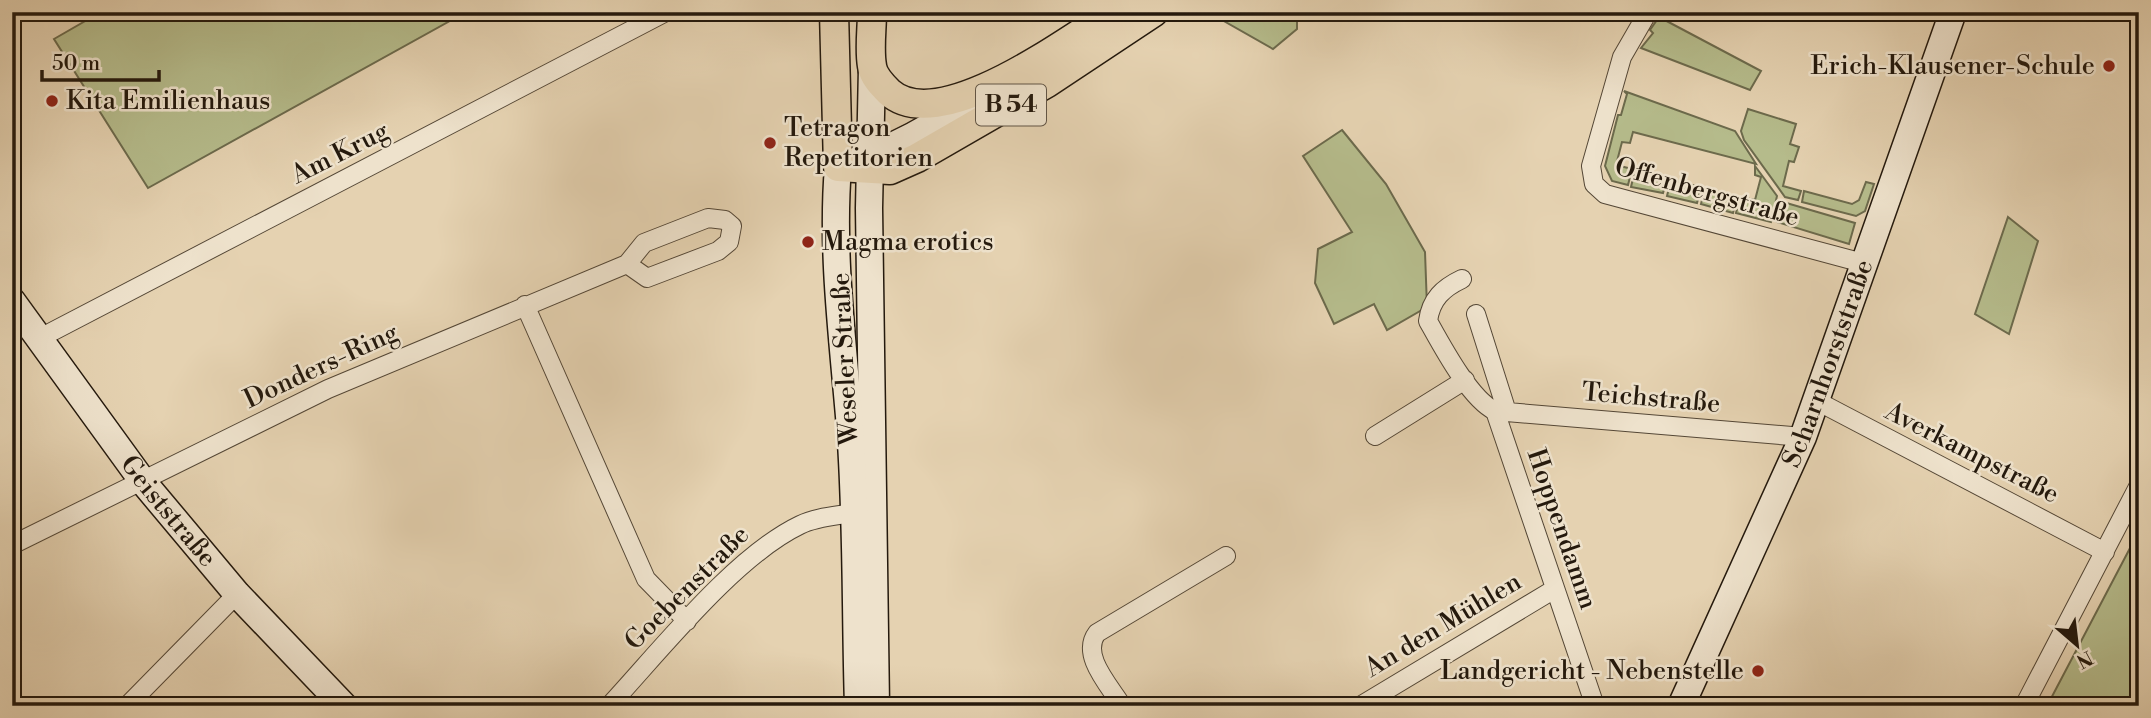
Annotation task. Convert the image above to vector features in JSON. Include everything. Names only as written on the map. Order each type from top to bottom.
[{"type":"main road","name":"Weseler Straße","points":[[834,12],[842,343],[853,513],[858,706]]},
{"type":"main road","name":"Weseler Straße","points":[[872,12],[869,273],[876,706]]},
{"type":"main road","name":"B 54","points":[[838,167],[871,163],[946,119],[982,91],[1113,12]]},
{"type":"main road","name":"B 54","points":[[871,163],[890,170],[969,129],[1103,48],[1154,12]]},
{"type":"main road","name":"Scharnhorststraße","points":[[1681,706],[1803,437],[1953,12]]},
{"type":"main road","name":"B 54","points":[[872,67],[882,86],[892,95],[913,104],[938,105],[982,91]]},
{"type":"main road","name":"Geiststraße","points":[[12,301],[26,331],[144,482],[237,594],[344,706]]},
{"type":"street","name":"Am Krug","points":[[26,331],[666,12]]},
{"type":"street","name":"Offenbergstraße","points":[[1648,12],[1626,46],[1618,67],[1591,166],[1594,184],[1605,194],[1863,263]]},
{"type":"street","name":"Donders-Ring","points":[[12,545],[328,389],[627,264],[644,243],[708,218],[725,220],[732,226],[729,242],[719,251],[661,275],[648,278],[627,264]]},
{"type":"street","name":"Hoppendamm","points":[[1462,279],[1450,285],[1434,300],[1428,321],[1465,380],[1485,406],[1501,411]]},
{"type":"street","points":[[525,305],[646,579],[687,621]]},
{"type":"street","name":"Hoppendamm","points":[[1476,314],[1553,590],[1595,706]]},
{"type":"street","points":[[1375,436],[1465,380]]},
{"type":"street","name":"Averkampstraße","points":[[1815,400],[2105,552]]},
{"type":"street","name":"Teichstraße","points":[[1501,411],[1803,437]]},
{"type":"street","points":[[2024,706],[2139,485]]},
{"type":"street","name":"Goebenstraße","points":[[609,706],[687,621],[775,538],[803,523],[853,513]]},
{"type":"street","points":[[1122,706],[1091,656],[1092,639],[1097,633],[1226,556]]},
{"type":"street","name":"An den Mühlen","points":[[1360,706],[1553,590]]},
{"type":"street","points":[[127,706],[237,594]]},
{"type":"green space","points":[[101,12],[466,12],[148,188],[54,39]]},
{"type":"green space","points":[[1208,12],[1297,12],[1297,29],[1273,49]]},
{"type":"green space","points":[[1659,17],[1761,71],[1750,90],[1641,48],[1653,33],[1650,30]]},
{"type":"green space","points":[[1624,91],[1735,131],[1756,164],[1633,132],[1630,143],[1622,142],[1616,165],[1632,169],[1628,185],[1612,181],[1605,166],[1618,115],[1621,115],[1627,94]]},
{"type":"green space","points":[[1748,109],[1796,124],[1790,144],[1799,147],[1794,162],[1789,161],[1783,186],[1801,191],[1798,200],[1785,197],[1744,140],[1741,131]]},
{"type":"green space","points":[[1342,130],[1386,184],[1425,252],[1427,307],[1387,330],[1374,304],[1334,324],[1315,283],[1318,249],[1352,232],[1303,156]]},
{"type":"green space","points":[[1755,166],[1777,196],[1771,222],[1736,213],[1740,197],[1755,200],[1761,177],[1755,175]]},
{"type":"green space","points":[[1635,170],[1667,178],[1663,193],[1631,187]]},
{"type":"green space","points":[[1671,180],[1701,187],[1697,203],[1667,196]]},
{"type":"green space","points":[[1866,182],[1874,184],[1865,211],[1856,216],[1802,202],[1804,191],[1852,204],[1859,200]]},
{"type":"green space","points":[[1705,188],[1737,197],[1733,213],[1701,204]]},
{"type":"green space","points":[[1783,202],[1855,223],[1849,244],[1777,222]]},
{"type":"green space","points":[[2008,217],[2038,241],[2009,334],[1975,314]]},
{"type":"green space","points":[[2139,531],[2139,695],[2132,706],[2047,706]]},
{"type":"place","name":"Erich-Klausener-Schule","points":[[2109,66]]},
{"type":"place","name":"Kita Emilienhaus","points":[[52,101]]},
{"type":"place","name":"Tetragon Repetitorien","points":[[770,143]]},
{"type":"place","name":"Magma erotics","points":[[808,242]]},
{"type":"place","name":"Landgericht - Nebenstelle","points":[[1758,671]]}]
